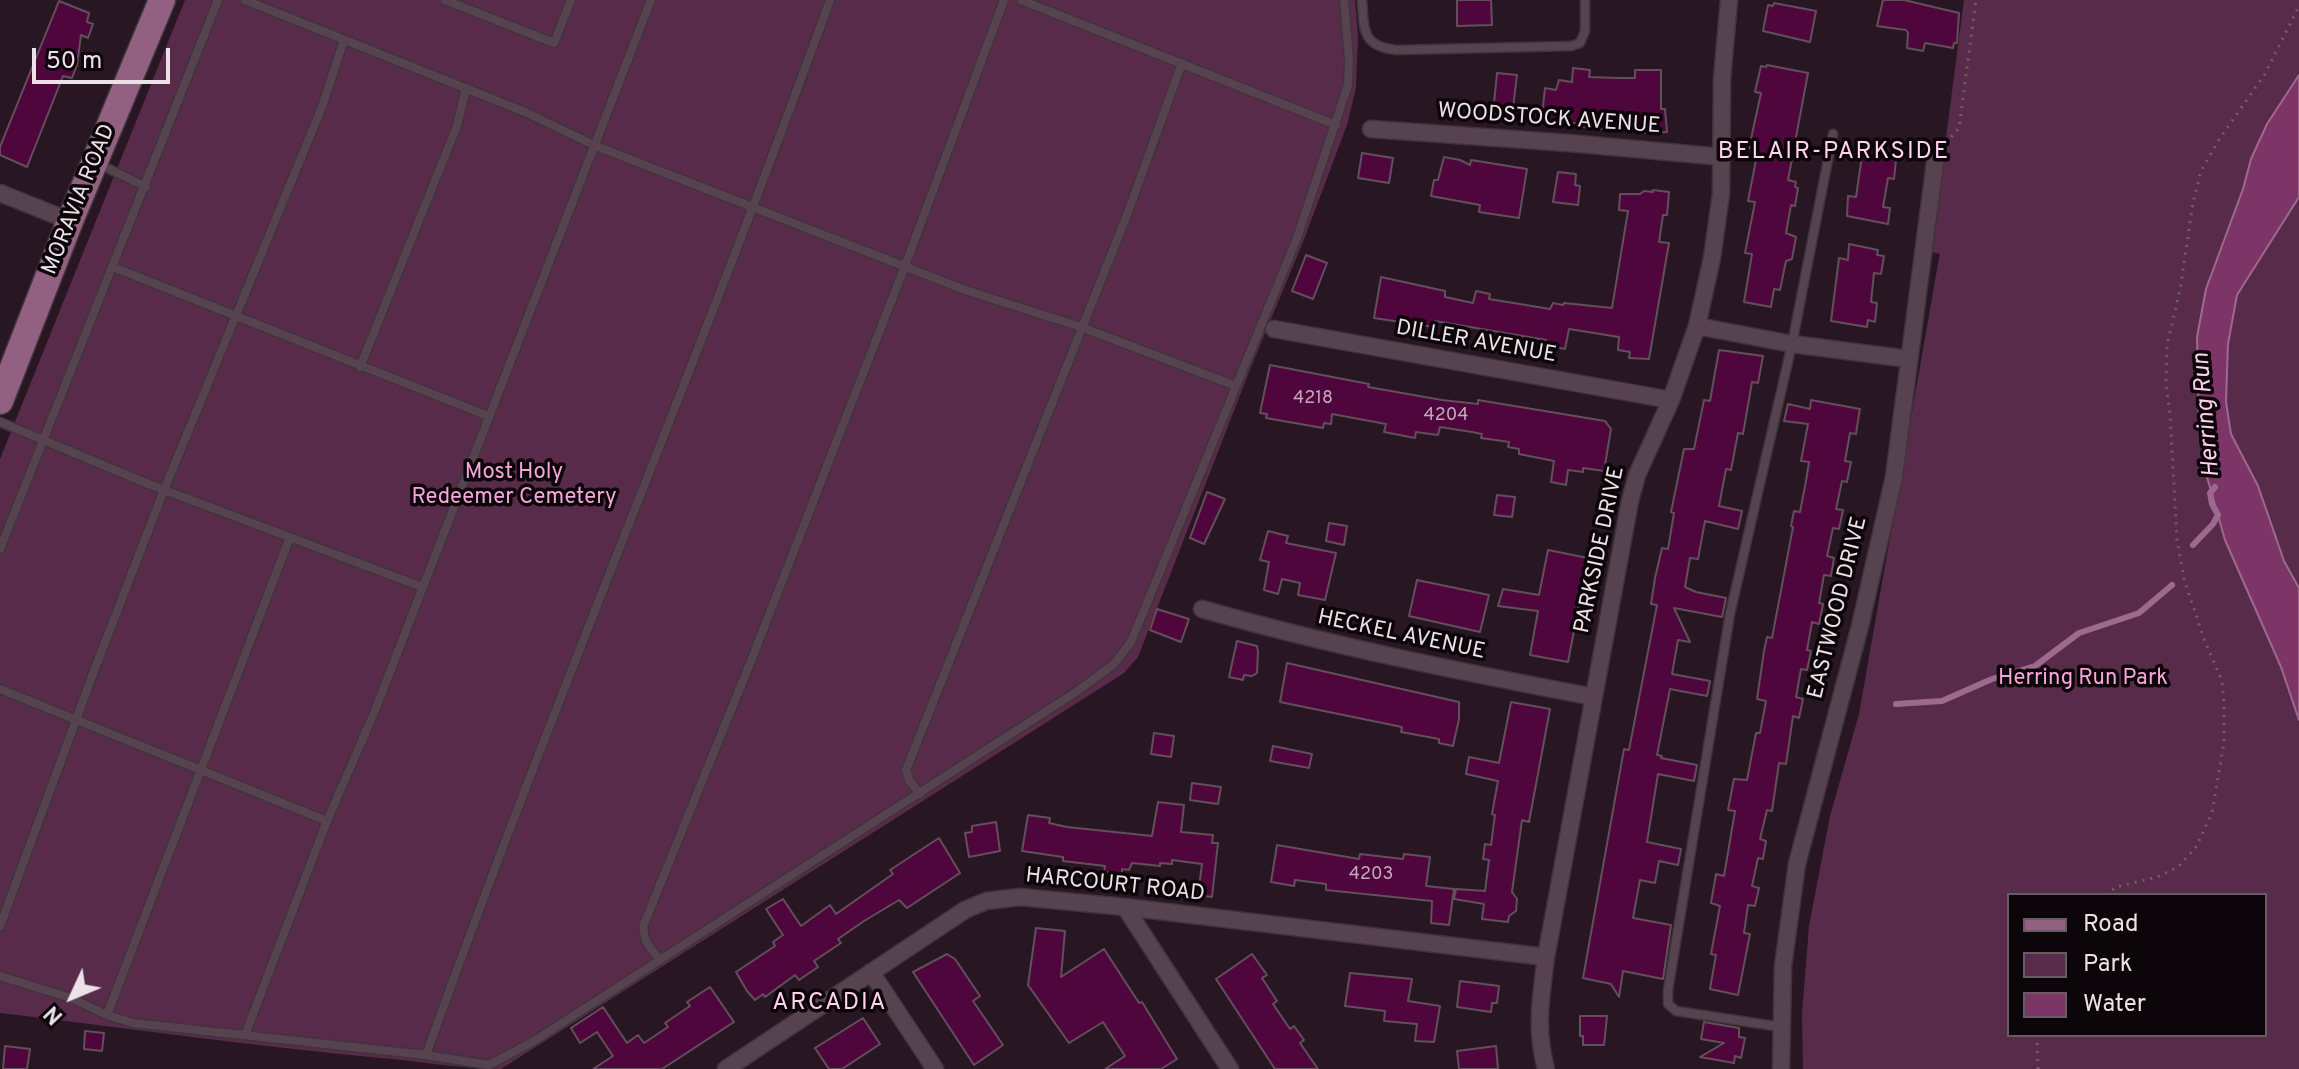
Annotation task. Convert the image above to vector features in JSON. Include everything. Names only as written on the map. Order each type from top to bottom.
[{"type":"main road","name":"MORAVIA ROAD","points":[[0,401],[70,221],[162,0]]},
{"type":"street","name":"PARKSIDE DRIVE","points":[[1546,1069],[1538,1019],[1546,957],[1630,501],[1637,475],[1671,400],[1697,326],[1717,227],[1723,157],[1721,94],[1729,0]]},
{"type":"street","name":"WOODSTOCK AVENUE","points":[[1371,129],[1554,141],[1723,157]]},
{"type":"street","name":"EASTWOOD DRIVE","points":[[1781,1069],[1783,966],[1797,864],[1860,626],[1894,477],[1936,155]]},
{"type":"street","points":[[0,193],[70,221]]},
{"type":"street","points":[[1697,326],[1792,344],[1909,359]]},
{"type":"street","name":"DILLER AVENUE","points":[[1274,329],[1671,400]]},
{"type":"street","name":"HECKEL AVENUE","points":[[1202,609],[1289,634],[1431,666],[1594,697]]},
{"type":"street","name":"HARCOURT ROAD","points":[[726,1069],[965,910],[986,901],[1020,897],[1125,907],[1546,957]]},
{"type":"street","points":[[1125,907],[1230,1069]]},
{"type":"street","points":[[871,972],[935,1069]]},
{"type":"lane","points":[[0,549],[218,0]]},
{"type":"lane","points":[[245,0],[525,112],[596,146],[965,290],[1081,327],[1236,386]]},
{"type":"lane","points":[[445,0],[554,43],[571,0]]},
{"type":"lane","points":[[245,1035],[327,821],[374,713],[651,0]]},
{"type":"lane","points":[[426,1055],[549,726],[753,207],[830,0]]},
{"type":"lane","points":[[659,959],[642,933],[644,924],[751,661],[905,266],[1004,0]]},
{"type":"lane","points":[[1021,0],[1336,125]]},
{"type":"lane","points":[[0,976],[71,998],[133,1023],[426,1055],[489,1065],[534,1041],[1076,692],[1114,664],[1131,642],[1297,238],[1348,85],[1344,0]]},
{"type":"lane","points":[[1362,0],[1369,40],[1375,46],[1396,50],[1571,46],[1580,43],[1585,31],[1585,0]]},
{"type":"lane","points":[[0,926],[164,490],[322,107],[344,40]]},
{"type":"lane","points":[[920,794],[909,780],[906,770],[1127,215],[1182,63]]},
{"type":"lane","points":[[360,367],[457,126],[466,88]]},
{"type":"lane","points":[[1781,1027],[1676,1011],[1668,1004],[1668,990],[1730,614],[1792,344],[1833,134]]},
{"type":"lane","points":[[96,163],[146,187]]},
{"type":"lane","points":[[113,267],[488,416]]},
{"type":"lane","points":[[0,422],[164,490],[422,587]]},
{"type":"lane","points":[[107,1015],[290,537]]},
{"type":"lane","points":[[0,689],[327,821]]},
{"type":"path","points":[[1936,155],[1959,128],[1976,0]]},
{"type":"path","points":[[2108,893],[2116,887],[2157,877],[2178,867],[2196,847],[2212,813],[2224,742],[2222,681],[2184,579],[2177,540],[2166,384],[2167,345],[2201,171],[2265,74],[2299,6]]},
{"type":"path","points":[[2037,1037],[2038,1069]]},
{"type":"green space","name":"Most Holy Redeemer Cemetery","points":[[185,0],[1355,0],[1358,36],[1356,88],[1347,125],[1303,242],[1138,657],[1124,673],[501,1069],[471,1068],[0,1013],[0,459]]},
{"type":"green space","name":"Herring Run Park","points":[[1964,0],[2299,0],[2299,1069],[1803,1069],[1802,1014],[1809,926],[1830,816],[1859,714],[1940,254],[1931,252]]},
{"type":"water","name":"Herring Run","points":[[2299,75],[2299,197],[2237,295],[2228,344],[2226,402],[2231,434],[2258,486],[2284,561],[2299,588],[2299,720],[2281,667],[2225,540],[2207,477],[2199,428],[2197,337],[2206,289],[2251,159],[2267,124]]},
{"type":"building","points":[[1457,0],[1491,0],[1492,25],[1457,26]]},
{"type":"building","points":[[1883,0],[1904,0],[1959,13],[1957,43],[1953,48],[1925,43],[1923,51],[1907,48],[1906,30],[1877,26]]},
{"type":"building","points":[[59,1],[89,13],[87,22],[93,24],[88,38],[81,35],[72,78],[63,76],[27,167],[0,155],[0,147]]},
{"type":"building","points":[[1774,3],[1816,11],[1810,42],[1763,31],[1768,5],[1773,6]]},
{"type":"building","points":[[1761,66],[1808,73],[1788,180],[1796,182],[1795,187],[1798,188],[1786,233],[1796,237],[1792,259],[1786,261],[1780,290],[1774,289],[1771,307],[1744,302],[1752,254],[1745,253],[1755,202],[1748,201],[1758,150],[1749,148],[1761,93],[1755,92]]},
{"type":"building","points":[[1573,68],[1590,70],[1589,77],[1619,78],[1635,78],[1635,70],[1661,70],[1661,109],[1665,109],[1667,132],[1644,133],[1636,128],[1599,129],[1545,120],[1545,115],[1542,115],[1545,88],[1556,90],[1559,80],[1572,82]]},
{"type":"building","points":[[1497,73],[1517,75],[1512,116],[1493,114]]},
{"type":"building","points":[[1863,149],[1892,153],[1890,159],[1896,160],[1894,179],[1888,178],[1883,207],[1890,208],[1888,224],[1847,216],[1848,196],[1856,197]]},
{"type":"building","points":[[1362,153],[1393,158],[1389,183],[1358,178]]},
{"type":"building","points":[[1444,157],[1470,165],[1471,160],[1527,169],[1519,218],[1479,212],[1480,205],[1431,196]]},
{"type":"building","points":[[1558,172],[1576,174],[1575,185],[1580,186],[1578,205],[1553,202]]},
{"type":"building","points":[[1653,190],[1669,192],[1667,215],[1663,215],[1659,242],[1669,243],[1649,359],[1629,358],[1630,352],[1618,350],[1619,337],[1569,329],[1565,349],[1545,345],[1546,340],[1435,321],[1434,327],[1374,318],[1381,277],[1445,291],[1445,297],[1473,303],[1476,291],[1490,294],[1489,299],[1550,309],[1553,303],[1612,308],[1628,211],[1619,210],[1620,194],[1640,194]]},
{"type":"building","points":[[1849,244],[1878,250],[1877,255],[1884,256],[1881,274],[1874,273],[1871,302],[1877,303],[1875,322],[1868,320],[1867,327],[1831,321],[1839,258],[1848,260]]},
{"type":"building","points":[[1306,255],[1327,263],[1313,299],[1292,291]]},
{"type":"building","points":[[1719,350],[1763,356],[1758,383],[1752,382],[1743,434],[1738,433],[1731,470],[1726,469],[1719,506],[1742,511],[1738,529],[1705,521],[1698,559],[1690,558],[1685,587],[1726,598],[1722,617],[1674,608],[1690,642],[1678,640],[1672,674],[1710,681],[1707,696],[1670,689],[1657,755],[1697,765],[1694,781],[1658,774],[1647,842],[1681,849],[1678,865],[1659,861],[1655,883],[1640,880],[1633,918],[1671,925],[1663,979],[1623,971],[1619,997],[1611,984],[1583,978],[1624,749],[1629,750],[1657,605],[1651,604],[1655,578],[1662,548],[1668,549],[1674,513],[1671,512],[1684,449],[1694,449],[1704,400],[1710,401]]},
{"type":"building","points":[[1270,365],[1442,400],[1478,404],[1478,400],[1605,421],[1611,429],[1604,471],[1583,468],[1583,472],[1568,470],[1566,485],[1551,482],[1554,461],[1519,454],[1519,449],[1508,447],[1509,442],[1481,438],[1482,434],[1440,427],[1438,435],[1416,432],[1415,438],[1384,432],[1386,424],[1332,414],[1331,424],[1324,423],[1323,428],[1266,418],[1267,414],[1260,413]]},
{"type":"building","points":[[1811,400],[1860,409],[1856,434],[1850,433],[1845,461],[1851,462],[1847,482],[1842,481],[1836,509],[1843,510],[1839,529],[1833,528],[1827,556],[1834,558],[1831,576],[1824,575],[1819,624],[1812,622],[1807,670],[1801,669],[1796,697],[1803,699],[1799,718],[1793,716],[1786,764],[1779,763],[1772,811],[1767,810],[1760,839],[1766,841],[1763,859],[1758,858],[1752,886],[1759,888],[1755,906],[1748,905],[1744,933],[1750,934],[1738,995],[1710,989],[1716,955],[1711,954],[1720,906],[1711,903],[1716,874],[1724,876],[1735,811],[1728,810],[1734,779],[1747,780],[1756,733],[1760,733],[1766,701],[1757,699],[1764,651],[1767,637],[1772,638],[1794,511],[1800,512],[1809,462],[1801,461],[1808,424],[1784,421],[1788,404],[1810,409]]},
{"type":"building","points":[[1207,492],[1225,499],[1204,544],[1190,538]]},
{"type":"building","points":[[1497,495],[1515,497],[1512,517],[1494,515]]},
{"type":"building","points":[[1329,523],[1347,526],[1344,545],[1326,541]]},
{"type":"building","points":[[1268,531],[1288,536],[1286,543],[1336,553],[1325,600],[1298,595],[1300,583],[1282,579],[1278,594],[1264,590],[1269,562],[1260,560]]},
{"type":"building","points":[[1548,550],[1588,558],[1568,662],[1530,655],[1538,611],[1498,606],[1503,589],[1539,595]]},
{"type":"building","points":[[1417,580],[1489,595],[1480,632],[1409,616]]},
{"type":"building","points":[[1157,609],[1189,619],[1181,642],[1150,630]]},
{"type":"building","points":[[1237,641],[1257,646],[1258,651],[1257,673],[1244,675],[1243,680],[1229,677]]},
{"type":"building","points":[[1287,663],[1459,702],[1453,746],[1439,743],[1439,739],[1401,732],[1402,727],[1280,702]]},
{"type":"building","points":[[1511,702],[1550,709],[1529,822],[1522,820],[1512,892],[1517,899],[1516,911],[1509,916],[1508,922],[1482,919],[1484,904],[1454,899],[1456,889],[1485,891],[1489,860],[1483,859],[1485,844],[1491,845],[1498,781],[1466,774],[1469,757],[1499,763]]},
{"type":"building","points":[[1154,733],[1174,736],[1171,757],[1151,754]]},
{"type":"building","points":[[1273,746],[1312,754],[1309,768],[1270,761]]},
{"type":"building","points":[[1192,783],[1221,787],[1218,804],[1190,800]]},
{"type":"building","points":[[1158,802],[1184,805],[1181,832],[1213,835],[1212,843],[1218,843],[1212,897],[1198,895],[1202,864],[1172,860],[1172,864],[1160,863],[1160,866],[1132,863],[1129,870],[1122,869],[1122,874],[1104,872],[1105,866],[1063,861],[1063,857],[1022,851],[1028,815],[1050,818],[1049,823],[1067,827],[1152,836]]},
{"type":"building","points":[[996,822],[1000,851],[969,857],[965,833],[972,832],[972,826]]},
{"type":"building","points":[[939,838],[960,873],[907,908],[899,900],[864,921],[838,939],[841,943],[814,961],[818,967],[799,980],[795,975],[765,997],[763,994],[755,1000],[747,991],[736,972],[775,946],[773,942],[783,935],[766,909],[783,899],[801,926],[830,905],[836,914],[893,874],[890,870]]},
{"type":"building","points":[[1277,845],[1359,859],[1360,854],[1403,859],[1404,854],[1430,857],[1426,886],[1454,889],[1449,925],[1431,923],[1432,901],[1326,890],[1326,884],[1295,880],[1294,886],[1271,882]]},
{"type":"building","points":[[1036,928],[1065,931],[1061,977],[1104,949],[1177,1059],[1161,1069],[1105,1069],[1125,1056],[1103,1022],[1069,1043],[1028,985]]},
{"type":"building","points":[[947,954],[955,959],[980,996],[973,1001],[1003,1045],[974,1065],[913,972]]},
{"type":"building","points":[[1252,954],[1267,975],[1262,978],[1277,1001],[1273,1004],[1290,1029],[1294,1026],[1304,1040],[1300,1043],[1318,1069],[1275,1069],[1216,979]]},
{"type":"building","points":[[1350,973],[1412,979],[1408,1001],[1440,1006],[1434,1042],[1415,1041],[1417,1024],[1384,1021],[1385,1011],[1345,1006]]},
{"type":"building","points":[[1460,981],[1499,986],[1497,1003],[1492,1003],[1491,1012],[1457,1007]]},
{"type":"building","points":[[710,987],[734,1022],[662,1069],[593,1069],[613,1056],[597,1032],[580,1043],[571,1028],[603,1007],[627,1043],[638,1035],[644,1043],[668,1027],[665,1023],[690,1006],[687,1002]]},
{"type":"building","points":[[1580,1016],[1607,1016],[1604,1045],[1583,1045]]},
{"type":"building","points":[[863,1018],[880,1044],[842,1069],[829,1069],[815,1048]]},
{"type":"building","points":[[1704,1022],[1739,1028],[1739,1037],[1745,1038],[1741,1058],[1735,1056],[1734,1063],[1700,1057],[1724,1043],[1701,1039]]},
{"type":"building","points":[[85,1031],[104,1033],[102,1051],[84,1049]]},
{"type":"building","points":[[5,1046],[30,1049],[27,1069],[3,1069]]},
{"type":"building","points":[[1496,1046],[1498,1069],[1459,1069],[1457,1051]]},
{"type":"waterway","points":[[2193,545],[2218,515],[2210,493],[2215,487]]},
{"type":"waterway","points":[[1896,704],[1942,701],[1992,679],[2035,666],[2079,633],[2139,613],[2172,585]]},
{"type":"district","name":"BELAIR-PARKSIDE","points":[[1834,153]]},
{"type":"district","name":"ARCADIA","points":[[830,1004]]}]
